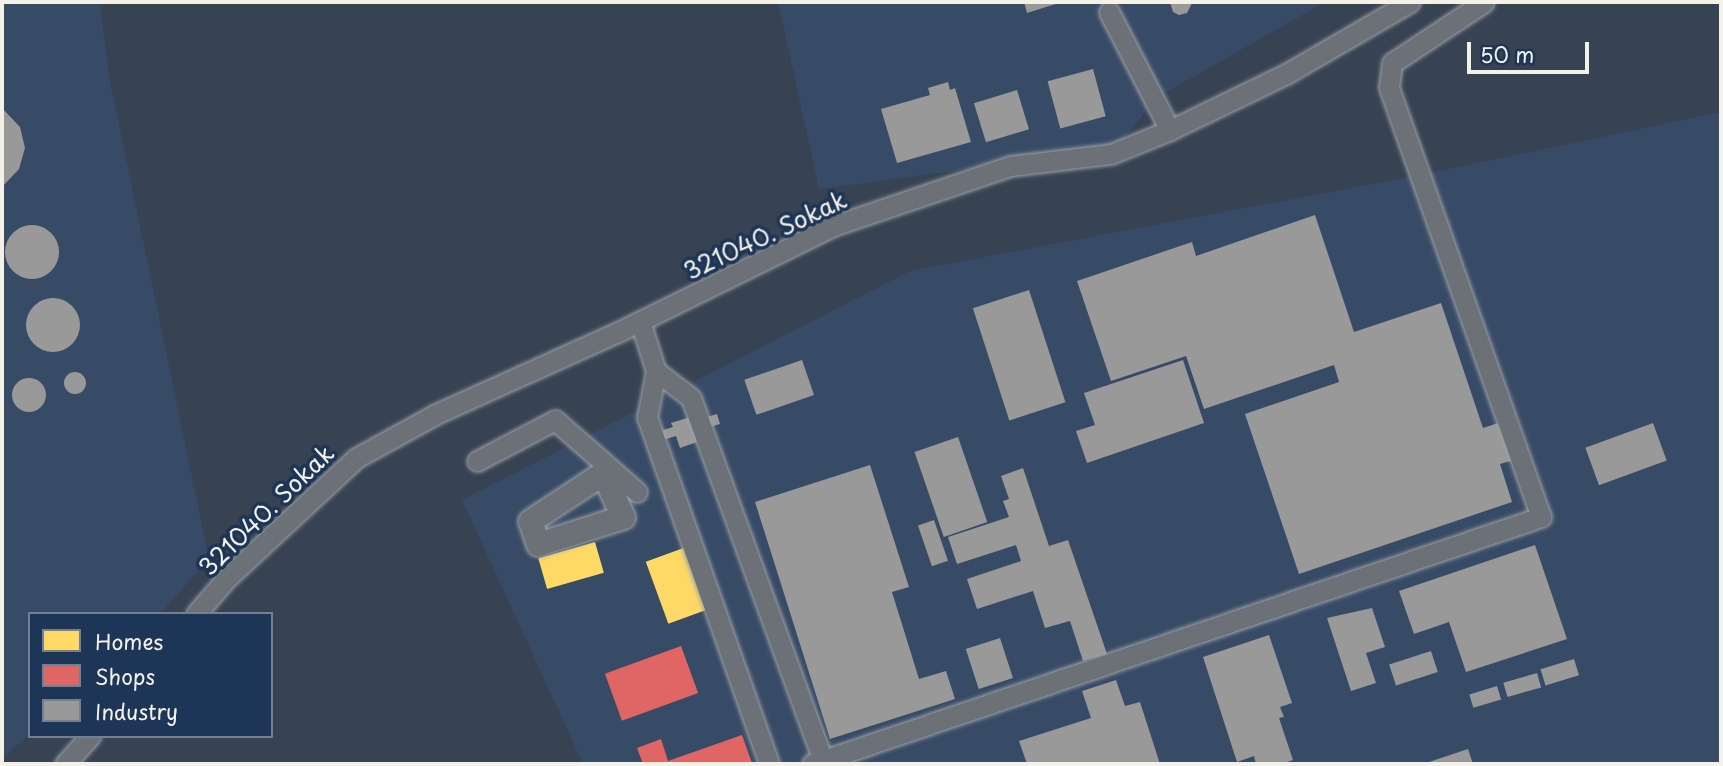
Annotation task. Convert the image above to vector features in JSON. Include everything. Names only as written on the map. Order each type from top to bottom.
[{"type":"street","name":"321040. Sokak","points":[[198,612],[227,578],[356,458],[436,414],[640,321],[833,226],[1010,166],[1111,154],[1170,130],[1286,74],[1410,2]]},
{"type":"street","points":[[656,371],[691,398],[818,762],[1541,517],[1389,87],[1392,63],[1484,2]]},
{"type":"street","points":[[1109,12],[1170,130]]},
{"type":"street","points":[[640,321],[656,371],[647,417],[769,764]]},
{"type":"street","points":[[477,461],[555,420],[626,496],[669,480]]},
{"type":"street","points":[[65,764],[88,738]]},
{"type":"shaded area","points":[[2,2],[100,2],[109,76],[209,559],[162,612],[28,612],[28,736],[2,758]]},
{"type":"shaded area","points":[[778,2],[1325,2],[1156,98],[1115,150],[819,189]]},
{"type":"shaded area","points":[[1721,112],[1721,764],[583,764],[462,500],[910,271],[1420,175]]},
{"type":"building: Homes","points":[[595,542],[604,573],[547,589],[538,558]]},
{"type":"building: Homes","points":[[689,546],[712,608],[668,624],[646,562]]},
{"type":"building: Shops","points":[[681,646],[698,693],[622,721],[605,674]]},
{"type":"building: Shops","points":[[742,735],[752,763],[749,764],[643,764],[637,748],[661,739],[668,761]]},
{"type":"building: Industry","points":[[1024,2],[1062,2],[1027,13]]},
{"type":"building: Industry","points":[[1170,2],[1192,3],[1187,13],[1179,15],[1173,12]]},
{"type":"building: Industry","points":[[1093,69],[1106,116],[1060,128],[1048,81]]},
{"type":"building: Industry","points":[[948,82],[950,90],[955,88],[971,142],[897,163],[881,109],[930,95],[928,88]]},
{"type":"building: Industry","points":[[1017,90],[1029,129],[986,142],[974,103]]},
{"type":"building: Industry","points":[[2,108],[20,127],[25,148],[19,169],[2,187]]},
{"type":"building: Industry","points":[[1315,215],[1354,332],[1441,303],[1483,428],[1501,422],[1514,460],[1500,464],[1512,502],[1299,574],[1245,414],[1339,382],[1334,365],[1204,409],[1186,356],[1111,381],[1077,281],[1192,242],[1196,256]]},
{"type":"building: Industry","points":[[32,225],[51,233],[59,252],[51,271],[32,279],[13,271],[5,252],[13,233]]},
{"type":"building: Industry","points":[[1029,290],[1065,402],[1009,420],[973,308]]},
{"type":"building: Industry","points":[[53,298],[72,306],[80,325],[72,344],[53,352],[34,344],[26,325],[34,306]]},
{"type":"building: Industry","points":[[802,360],[814,395],[756,415],[744,380]]},
{"type":"building: Industry","points":[[1183,360],[1204,423],[1087,463],[1076,431],[1095,425],[1084,393]]},
{"type":"building: Industry","points":[[75,372],[83,375],[86,383],[83,391],[75,394],[67,391],[64,383],[67,375]]},
{"type":"building: Industry","points":[[29,378],[41,383],[46,395],[41,407],[29,412],[17,407],[12,395],[17,383]]},
{"type":"building: Industry","points":[[717,414],[720,424],[694,432],[697,442],[680,448],[676,436],[653,443],[650,434],[673,427],[671,423],[690,417],[691,422]]},
{"type":"building: Industry","points":[[1653,423],[1667,461],[1599,485],[1585,448]]},
{"type":"building: Industry","points":[[958,437],[987,522],[944,537],[915,452]]},
{"type":"building: Industry","points":[[870,465],[909,587],[892,592],[919,679],[946,671],[955,699],[830,739],[755,502]]},
{"type":"building: Industry","points":[[1023,468],[1049,546],[1068,540],[1107,654],[1083,661],[1070,621],[1045,628],[1033,591],[977,609],[967,579],[1021,561],[1016,545],[957,564],[948,537],[1009,517],[1003,501],[1009,499],[1001,476]]},
{"type":"building: Industry","points":[[934,520],[948,561],[932,566],[918,526]]},
{"type":"building: Industry","points":[[1535,545],[1567,639],[1466,672],[1449,622],[1414,634],[1399,591]]},
{"type":"building: Industry","points":[[1372,608],[1385,647],[1366,653],[1376,683],[1351,691],[1327,618]]},
{"type":"building: Industry","points":[[1269,635],[1292,703],[1280,707],[1284,717],[1279,718],[1293,760],[1281,764],[1256,764],[1254,756],[1237,762],[1203,657]]},
{"type":"building: Industry","points":[[1000,638],[1013,678],[979,689],[966,649]]},
{"type":"building: Industry","points":[[1431,651],[1438,672],[1396,686],[1389,665]]},
{"type":"building: Industry","points":[[1574,659],[1579,675],[1545,685],[1541,669]]},
{"type":"building: Industry","points":[[1537,673],[1541,687],[1507,697],[1503,683]]},
{"type":"building: Industry","points":[[1116,680],[1125,706],[1140,702],[1160,764],[1027,764],[1019,741],[1091,718],[1082,691]]},
{"type":"building: Industry","points":[[1497,686],[1501,699],[1473,708],[1469,694]]},
{"type":"building: Industry","points":[[1468,749],[1473,764],[1423,764]]}]
